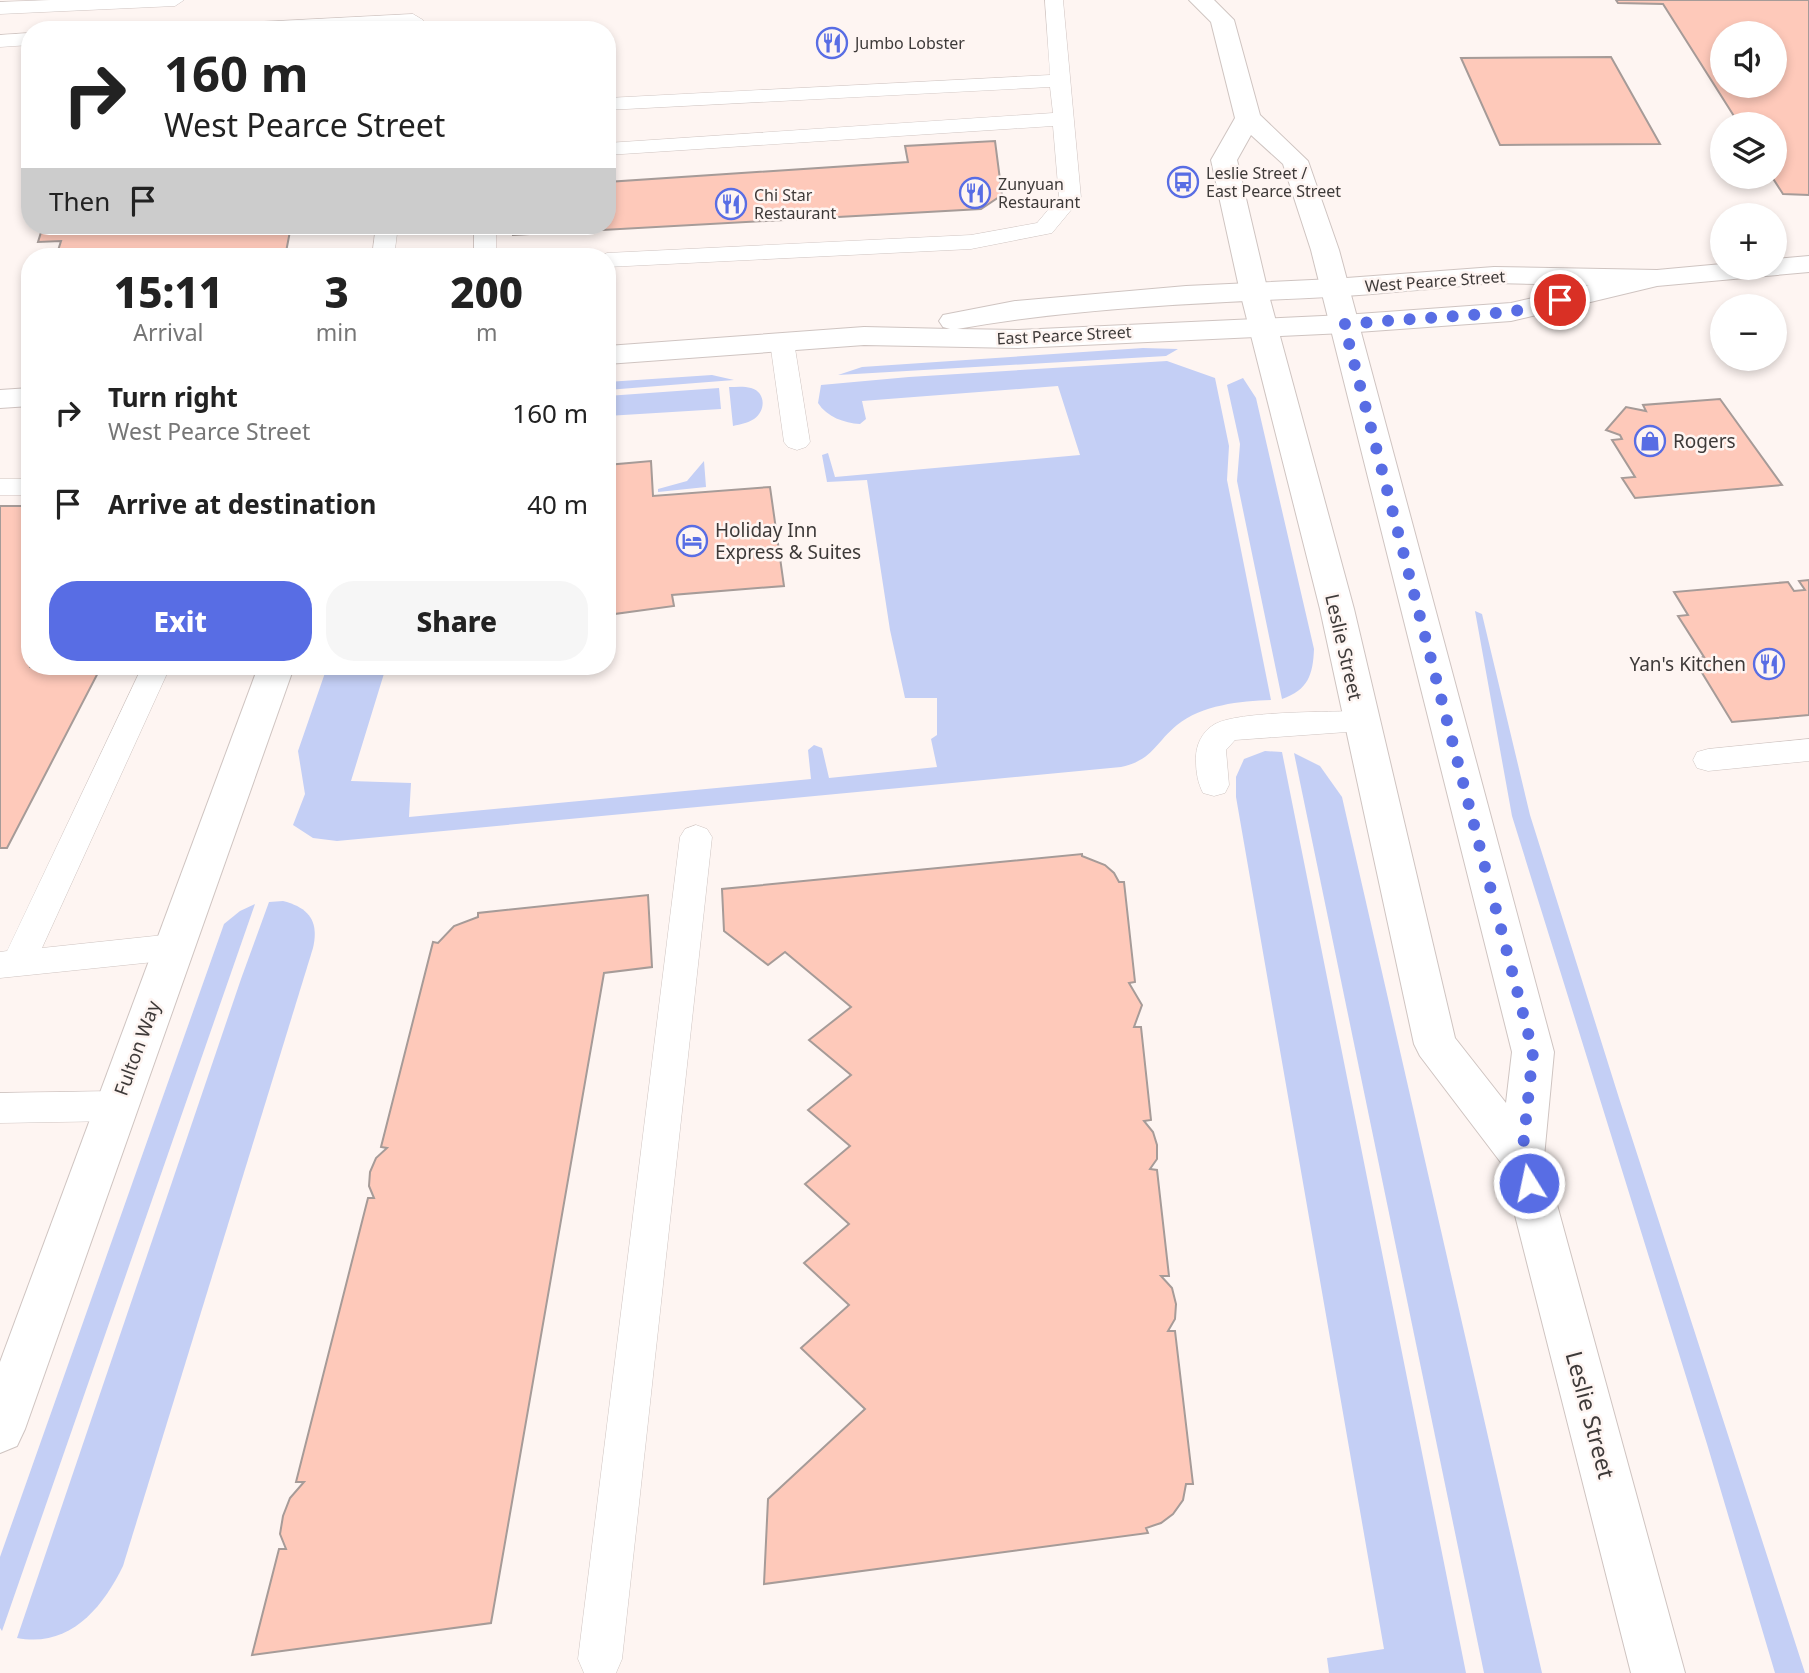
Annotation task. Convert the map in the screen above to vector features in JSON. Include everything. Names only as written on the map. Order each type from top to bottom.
[{"type":"main road","points":[[1201,0],[1227,10],[1248,118]]},
{"type":"main road","name":"Leslie Street","points":[[1522,1157],[1434,1044],[1337,609],[1254,292],[1224,160],[1248,118],[1295,161],[1325,250],[1533,1052],[1522,1157],[1658,1673]]},
{"type":"main road","points":[[1787,266],[1809,264]]},
{"type":"main road","name":"West Pearce Street","points":[[1254,292],[1338,306],[1511,312],[1657,278],[1710,273]]},
{"type":"main road","name":"East Pearce Street","points":[[864,337],[1015,310],[1254,292]]},
{"type":"main road","name":"West Pearce Street","points":[[1263,327],[1338,306]]},
{"type":"main road","name":"East Pearce Street","points":[[616,354],[864,337],[1018,339],[1263,327]]},
{"type":"main road","points":[[0,399],[21,398]]},
{"type":"main road","name":"Fulton Way","points":[[0,1429],[272,675]]},
{"type":"lane","points":[[0,8],[175,0]]},
{"type":"lane","points":[[616,260],[971,242],[1044,228],[1070,198],[1054,0]]},
{"type":"lane","points":[[394,21],[413,21]]},
{"type":"lane","points":[[0,41],[21,40]]},
{"type":"lane","points":[[616,104],[1059,80]]},
{"type":"lane","points":[[616,148],[1063,119]]},
{"type":"lane","points":[[782,342],[797,442]]},
{"type":"lane","points":[[0,487],[21,486]]},
{"type":"lane","points":[[9,964],[152,675]]},
{"type":"lane","points":[[1214,785],[1211,747],[1221,732],[1234,728],[1361,722]]},
{"type":"lane","points":[[1708,760],[1809,750]]},
{"type":"lane","points":[[600,1659],[696,837]]},
{"type":"lane","points":[[9,964],[173,947]]},
{"type":"lane","points":[[0,1108],[117,1106]]},
{"type":"shaded area","points":[[1143,348],[1178,349],[1166,356],[838,375],[862,367]]},
{"type":"shaded area","points":[[1167,361],[1215,378],[1229,446],[1227,480],[1271,700],[1234,703],[1198,713],[1177,725],[1140,760],[1121,767],[337,841],[313,838],[293,825],[305,794],[298,751],[324,675],[384,675],[351,781],[411,783],[409,817],[811,779],[808,750],[814,745],[822,748],[829,778],[937,767],[931,739],[937,735],[937,698],[905,698],[890,630],[867,480],[827,482],[822,455],[828,453],[835,477],[1080,455],[1058,386],[862,401],[866,419],[860,424],[836,418],[818,403],[821,385]]},
{"type":"shaded area","points":[[712,375],[734,380],[616,389],[616,381]]},
{"type":"shaded area","points":[[1243,378],[1256,398],[1314,649],[1307,680],[1298,691],[1282,699],[1237,481],[1240,444],[1227,385]]},
{"type":"shaded area","points":[[729,387],[748,387],[759,393],[763,402],[758,416],[749,422],[733,426]]},
{"type":"shaded area","points":[[719,388],[721,409],[616,415],[616,395]]},
{"type":"shaded area","points":[[704,461],[706,487],[658,492],[658,489],[687,481]]},
{"type":"shaded area","points":[[1475,611],[1482,614],[1530,815],[1805,1673],[1775,1673],[1707,1444],[1512,816]]},
{"type":"shaded area","points":[[1265,751],[1282,752],[1466,1673],[1329,1673],[1327,1658],[1384,1649],[1236,797],[1236,777],[1244,759]]},
{"type":"shaded area","points":[[1294,753],[1320,766],[1342,797],[1542,1673],[1484,1673]]},
{"type":"shaded area","points":[[283,901],[300,908],[310,917],[315,931],[313,948],[123,1566],[105,1597],[82,1622],[53,1637],[36,1640],[17,1638],[241,979],[269,902]]},
{"type":"shaded area","points":[[255,904],[2,1631],[0,1557],[224,924],[240,911]]},
{"type":"building","points":[[1616,0],[1809,0],[1809,195],[1783,194],[1780,189],[1787,189],[1787,112],[1731,112],[1723,98],[1787,98],[1787,21],[1710,21],[1710,78],[1663,4],[1618,3]]},
{"type":"building","points":[[1611,57],[1660,144],[1500,145],[1461,58]]},
{"type":"building","points":[[995,141],[1002,195],[981,209],[616,229],[616,181],[908,162],[905,146]]},
{"type":"building","points":[[40,235],[289,235],[287,248],[59,248],[61,241],[38,242]]},
{"type":"building","points":[[1720,399],[1782,485],[1635,498],[1622,478],[1635,477],[1612,440],[1622,439],[1620,435],[1606,430],[1626,407],[1646,411],[1643,405]]},
{"type":"building","name":"Holiday Inn Express & Suites","points":[[651,461],[653,496],[770,487],[784,586],[672,595],[674,606],[616,614],[616,464]]},
{"type":"building","points":[[0,506],[21,506],[21,675],[97,675],[7,848],[0,848]]},
{"type":"building","points":[[1809,580],[1809,715],[1732,722],[1693,658],[1704,657],[1678,616],[1688,615],[1674,592],[1788,582],[1794,591],[1805,590],[1799,581]]},
{"type":"building","points":[[1082,854],[1105,865],[1119,882],[1124,882],[1135,982],[1129,983],[1142,1005],[1134,1027],[1141,1027],[1151,1120],[1144,1121],[1153,1132],[1157,1145],[1157,1159],[1150,1169],[1157,1170],[1169,1276],[1161,1276],[1172,1288],[1176,1304],[1175,1319],[1168,1331],[1175,1331],[1193,1484],[1186,1484],[1183,1500],[1173,1514],[1161,1523],[1146,1528],[1148,1533],[764,1584],[768,1499],[865,1409],[801,1348],[849,1305],[804,1263],[849,1224],[805,1184],[850,1146],[808,1110],[851,1075],[809,1040],[851,1007],[785,952],[768,965],[724,931],[722,889]]},
{"type":"building","points":[[648,895],[652,967],[604,973],[491,1623],[252,1655],[279,1549],[286,1549],[280,1534],[283,1516],[290,1498],[304,1482],[296,1482],[368,1198],[374,1198],[369,1186],[370,1172],[376,1158],[387,1148],[381,1147],[433,942],[438,943],[454,926],[478,917],[478,913]]},
{"type":"place","name":"Jumbo Lobster","points":[[832,43]]},
{"type":"place","name":"Leslie Street / East Pearce Street","points":[[1183,182]]},
{"type":"place","name":"Zunyuan Restaurant","points":[[975,193]]},
{"type":"place","name":"Chi Star Restaurant","points":[[731,204]]},
{"type":"place","name":"Rogers","points":[[1650,441]]},
{"type":"place","name":"Holiday Inn Express & Suites","points":[[692,541]]},
{"type":"place","name":"Yan's Kitchen","points":[[1769,664]]},
{"type":"route","points":[[1529,1183],[1522,1157],[1533,1052],[1344,324],[1511,312],[1560,300]]}]
